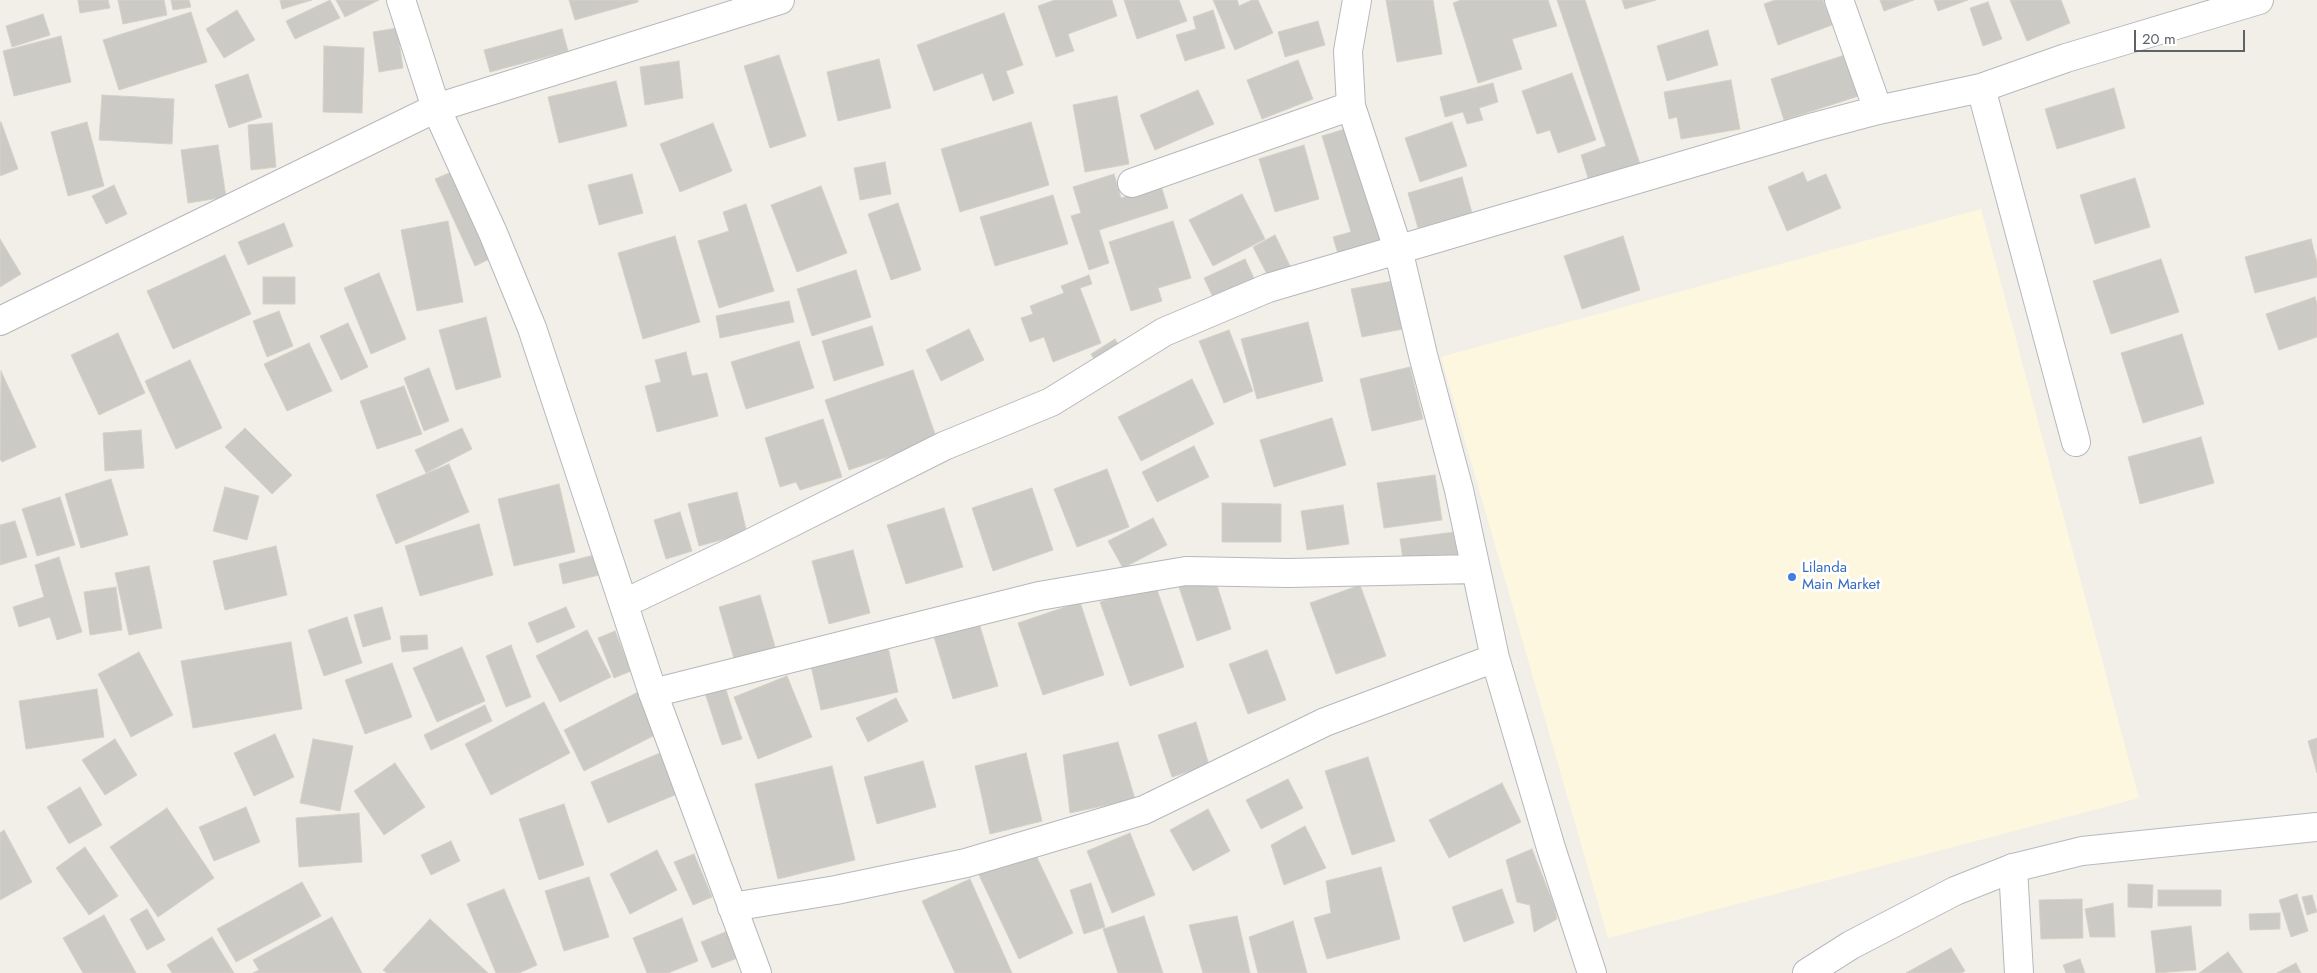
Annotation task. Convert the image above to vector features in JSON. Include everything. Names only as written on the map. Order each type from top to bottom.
[{"type":"street","points":[[401,0],[436,108],[494,233],[532,328],[625,603],[653,693],[757,973]]},
{"type":"street","points":[[0,322],[436,108],[780,0]]},
{"type":"street","points":[[1357,0],[1348,51],[1351,106],[1398,249],[1423,355],[1459,490],[1495,658],[1551,848],[1592,973]]},
{"type":"street","points":[[1839,0],[1878,110]]},
{"type":"street","points":[[625,603],[747,545],[944,446],[1051,402],[1164,332],[1268,288],[1878,110],[1981,88],[2066,58],[2259,0]]},
{"type":"street","points":[[1981,88],[2076,442]]},
{"type":"street","points":[[1132,183],[1351,106]]},
{"type":"street","points":[[653,693],[1039,596],[1186,571],[1288,573],[1476,569]]},
{"type":"street","points":[[732,907],[836,890],[966,863],[1144,810],[1325,722],[1495,658]]},
{"type":"street","points":[[1807,973],[1850,945],[1955,891],[2013,868],[2082,851],[2317,827]]},
{"type":"street","points":[[2013,868],[2019,973]]},
{"type":"shaded area","name":"Lilanda Main Market","points":[[1981,209],[2139,798],[1608,938],[1441,357]]},
{"type":"building","points":[[78,0],[108,0],[110,8],[80,13]]},
{"type":"building","points":[[118,0],[164,0],[167,15],[123,24]]},
{"type":"building","points":[[171,0],[189,0],[191,7],[173,10]]},
{"type":"building","points":[[280,0],[312,0],[282,9]]},
{"type":"building","points":[[330,0],[340,18],[295,39],[286,21]]},
{"type":"building","points":[[336,0],[379,0],[345,17]]},
{"type":"building","points":[[569,0],[638,0],[638,2],[575,20]]},
{"type":"building","points":[[1055,0],[1112,0],[1117,16],[1068,34],[1074,51],[1056,57],[1038,6]]},
{"type":"building","points":[[1124,0],[1179,0],[1187,21],[1137,39]]},
{"type":"building","points":[[1213,0],[1237,0],[1239,6],[1252,0],[1258,0],[1273,33],[1235,50]]},
{"type":"building","points":[[1386,0],[1433,0],[1442,54],[1397,62]]},
{"type":"building","points":[[1461,0],[1548,0],[1557,26],[1512,39],[1522,69],[1478,83],[1453,3]]},
{"type":"building","points":[[1557,0],[1585,0],[1640,164],[1589,181],[1581,155],[1606,146]]},
{"type":"building","points":[[1622,0],[1656,0],[1625,9]]},
{"type":"building","points":[[1775,0],[1823,0],[1832,25],[1778,45],[1764,4]]},
{"type":"building","points":[[1880,0],[1914,0],[1884,11]]},
{"type":"building","points":[[1934,0],[1968,0],[1938,11]]},
{"type":"building","points":[[2010,0],[2061,0],[2070,23],[2027,41]]},
{"type":"building","points":[[1988,2],[2002,39],[1983,46],[1970,8]]},
{"type":"building","points":[[237,10],[255,40],[224,58],[206,29]]},
{"type":"building","points":[[1213,10],[1225,48],[1185,61],[1176,35],[1196,29],[1193,17]]},
{"type":"building","points":[[191,12],[207,62],[119,90],[103,40]]},
{"type":"building","points":[[1004,13],[1023,65],[1006,71],[1014,93],[993,101],[983,73],[934,91],[917,45]]},
{"type":"building","points":[[43,14],[50,35],[12,47],[6,26]]},
{"type":"building","points":[[1318,21],[1325,45],[1285,57],[1278,32]]},
{"type":"building","points":[[397,28],[403,68],[379,72],[373,32]]},
{"type":"building","points":[[562,29],[568,51],[490,72],[484,50]]},
{"type":"building","points":[[1708,30],[1718,65],[1667,81],[1657,46]]},
{"type":"building","points":[[61,36],[71,82],[14,96],[3,51]]},
{"type":"building","points":[[324,46],[364,48],[362,113],[323,112]]},
{"type":"building","points":[[1848,54],[1862,95],[1784,120],[1771,79]]},
{"type":"building","points":[[779,55],[806,136],[770,148],[744,66]]},
{"type":"building","points":[[879,59],[891,108],[838,121],[827,72]]},
{"type":"building","points":[[1298,60],[1313,99],[1262,119],[1247,80]]},
{"type":"building","points":[[679,61],[683,98],[645,105],[640,67]]},
{"type":"building","points":[[1572,73],[1596,140],[1558,153],[1550,130],[1537,134],[1522,91]]},
{"type":"building","points":[[248,74],[262,117],[229,128],[215,85]]},
{"type":"building","points":[[1731,80],[1740,129],[1681,139],[1677,117],[1669,119],[1664,92]]},
{"type":"building","points":[[616,81],[627,126],[559,143],[548,97]]},
{"type":"building","points":[[1493,83],[1498,102],[1479,108],[1483,120],[1467,124],[1463,112],[1445,117],[1440,97]]},
{"type":"building","points":[[2114,88],[2125,128],[2057,149],[2045,109]]},
{"type":"building","points":[[1198,90],[1214,124],[1155,150],[1140,115]]},
{"type":"building","points":[[102,95],[174,99],[172,144],[99,140]]},
{"type":"building","points":[[1117,96],[1129,164],[1085,172],[1073,105]]},
{"type":"building","points":[[87,122],[104,186],[68,196],[51,132]]},
{"type":"building","points":[[1031,122],[1049,185],[960,212],[941,149]]},
{"type":"building","points":[[1452,122],[1467,166],[1420,182],[1405,138]]},
{"type":"building","points":[[0,123],[18,169],[0,176]]},
{"type":"building","points":[[272,123],[276,167],[251,170],[248,125]]},
{"type":"building","points":[[713,123],[732,171],[680,192],[660,144]]},
{"type":"building","points":[[1355,126],[1388,239],[1338,254],[1333,237],[1351,232],[1322,136]]},
{"type":"building","points":[[218,145],[226,197],[188,203],[181,150]]},
{"type":"building","points":[[1304,145],[1319,199],[1275,212],[1259,159]]},
{"type":"building","points":[[885,162],[891,194],[860,200],[854,168]]},
{"type":"building","points":[[463,167],[502,253],[475,266],[435,179]]},
{"type":"building","points":[[1803,172],[1807,182],[1826,174],[1841,208],[1787,231],[1768,187]]},
{"type":"building","points":[[632,174],[643,213],[599,225],[588,185]]},
{"type":"building","points":[[1114,174],[1121,198],[1161,186],[1168,208],[1099,230],[1109,263],[1089,270],[1071,216],[1081,213],[1073,187]]},
{"type":"building","points":[[1462,177],[1472,213],[1418,228],[1408,193]]},
{"type":"building","points":[[2135,178],[2150,227],[2095,244],[2080,195]]},
{"type":"building","points":[[114,185],[127,214],[106,224],[92,196]]},
{"type":"building","points":[[821,186],[847,253],[797,272],[771,205]]},
{"type":"building","points":[[1242,194],[1265,239],[1213,266],[1189,220]]},
{"type":"building","points":[[1053,195],[1068,244],[995,266],[980,217]]},
{"type":"building","points":[[898,203],[921,270],[891,280],[868,214]]},
{"type":"building","points":[[746,204],[774,291],[719,308],[698,241],[729,231],[723,212]]},
{"type":"building","points":[[448,221],[463,302],[417,311],[401,230]]},
{"type":"building","points":[[1173,221],[1191,278],[1158,288],[1162,301],[1131,311],[1109,242]]},
{"type":"building","points":[[284,223],[293,246],[248,265],[238,242]]},
{"type":"building","points":[[1275,235],[1294,274],[1272,284],[1253,247]]},
{"type":"building","points":[[675,236],[700,322],[643,339],[618,253]]},
{"type":"building","points":[[1623,236],[1640,290],[1582,309],[1564,256]]},
{"type":"building","points":[[0,239],[21,274],[0,287]]},
{"type":"building","points":[[2311,239],[2317,262],[2317,277],[2255,293],[2245,257]]},
{"type":"building","points":[[225,255],[251,314],[173,349],[147,291]]},
{"type":"building","points":[[1245,259],[1258,287],[1217,306],[1204,278]]},
{"type":"building","points":[[2161,259],[2179,312],[2111,334],[2093,281]]},
{"type":"building","points":[[856,270],[871,317],[812,336],[797,289]]},
{"type":"building","points":[[379,273],[406,339],[371,354],[344,288]]},
{"type":"building","points":[[1089,275],[1092,284],[1080,288],[1101,343],[1053,362],[1044,337],[1030,342],[1021,318],[1033,314],[1030,306],[1064,293],[1061,286]]},
{"type":"building","points":[[263,277],[295,277],[295,304],[263,304]]},
{"type":"building","points":[[1398,280],[1408,328],[1362,337],[1351,289]]},
{"type":"building","points":[[2315,297],[2317,304],[2317,337],[2279,350],[2266,314]]},
{"type":"building","points":[[789,301],[794,322],[720,338],[716,316]]},
{"type":"building","points":[[279,311],[293,346],[267,357],[253,321]]},
{"type":"building","points":[[486,317],[501,377],[456,390],[439,330]]},
{"type":"building","points":[[1308,322],[1323,381],[1257,399],[1241,339]]},
{"type":"building","points":[[348,323],[368,367],[341,380],[320,336]]},
{"type":"building","points":[[872,326],[884,365],[834,381],[822,341]]},
{"type":"building","points":[[969,329],[984,360],[941,381],[926,350]]},
{"type":"building","points":[[1229,330],[1253,391],[1224,403],[1199,341]]},
{"type":"building","points":[[118,333],[145,393],[99,415],[71,355]]},
{"type":"building","points":[[2182,334],[2204,404],[2143,423],[2121,353]]},
{"type":"building","points":[[1115,339],[1123,353],[1099,367],[1091,354]]},
{"type":"building","points":[[799,341],[814,388],[746,409],[731,362]]},
{"type":"building","points":[[309,343],[332,391],[287,411],[264,364]]},
{"type":"building","points":[[686,352],[692,376],[707,373],[718,416],[657,432],[645,386],[661,382],[655,360]]},
{"type":"building","points":[[190,360],[222,428],[176,449],[145,381]]},
{"type":"building","points":[[1410,367],[1423,419],[1372,431],[1360,379]]},
{"type":"building","points":[[429,368],[449,421],[424,431],[404,378]]},
{"type":"building","points":[[913,370],[937,440],[849,470],[825,400]]},
{"type":"building","points":[[1,371],[36,447],[2,462],[0,459]]},
{"type":"building","points":[[1192,379],[1214,424],[1141,461],[1118,417]]},
{"type":"building","points":[[404,386],[422,434],[377,449],[360,401]]},
{"type":"building","points":[[1332,418],[1346,465],[1274,487],[1260,440]]},
{"type":"building","points":[[823,419],[842,477],[800,490],[796,482],[780,487],[765,438]]},
{"type":"building","points":[[245,428],[292,475],[272,494],[225,447]]},
{"type":"building","points":[[462,428],[472,449],[426,473],[415,450]]},
{"type":"building","points":[[141,430],[144,468],[105,471],[103,433]]},
{"type":"building","points":[[2201,437],[2214,483],[2140,504],[2128,457]]},
{"type":"building","points":[[1194,446],[1209,477],[1157,502],[1142,472]]},
{"type":"building","points":[[449,464],[469,512],[396,544],[376,495]]},
{"type":"building","points":[[1107,469],[1129,527],[1077,547],[1054,489]]},
{"type":"building","points":[[1435,475],[1442,520],[1384,528],[1377,483]]},
{"type":"building","points":[[111,479],[128,535],[81,548],[65,494]]},
{"type":"building","points":[[559,484],[575,552],[514,566],[498,499]]},
{"type":"building","points":[[225,487],[259,496],[247,540],[213,531]]},
{"type":"building","points":[[1032,488],[1053,550],[993,571],[972,508]]},
{"type":"building","points":[[737,492],[747,533],[699,546],[688,504]]},
{"type":"building","points":[[60,497],[75,545],[37,556],[22,509]]},
{"type":"building","points":[[1222,503],[1281,504],[1281,542],[1222,542]]},
{"type":"building","points":[[1343,505],[1349,544],[1307,550],[1301,511]]},
{"type":"building","points":[[944,508],[963,567],[906,584],[887,525]]},
{"type":"building","points":[[680,512],[692,551],[666,559],[654,520]]},
{"type":"building","points":[[1153,518],[1167,545],[1123,568],[1108,541]]},
{"type":"building","points":[[15,521],[27,557],[0,565],[0,525]]},
{"type":"building","points":[[479,524],[493,575],[420,596],[405,546]]},
{"type":"building","points":[[1455,532],[1458,559],[1404,566],[1400,539]]},
{"type":"building","points":[[276,546],[287,595],[225,610],[213,561]]},
{"type":"building","points":[[853,550],[870,613],[829,624],[812,561]]},
{"type":"building","points":[[602,553],[607,573],[563,584],[559,564]]},
{"type":"building","points":[[59,557],[82,632],[57,640],[50,617],[19,627],[13,607],[44,597],[35,565]]},
{"type":"building","points":[[149,566],[162,628],[129,635],[115,573]]},
{"type":"building","points":[[1214,576],[1231,629],[1197,641],[1179,587]]},
{"type":"building","points":[[1155,584],[1184,667],[1130,686],[1100,602]]},
{"type":"building","points":[[1360,585],[1386,656],[1336,674],[1310,603]]},
{"type":"building","points":[[116,587],[122,630],[90,635],[84,592]]},
{"type":"building","points":[[760,595],[776,650],[735,662],[719,607]]},
{"type":"building","points":[[1080,602],[1104,675],[1043,695],[1018,623]]},
{"type":"building","points":[[382,607],[391,639],[363,647],[354,615]]},
{"type":"building","points":[[566,607],[575,627],[537,643],[528,623]]},
{"type":"building","points":[[347,617],[362,663],[324,676],[308,630]]},
{"type":"building","points":[[979,623],[998,686],[953,699],[934,637]]},
{"type":"building","points":[[587,630],[611,677],[560,702],[536,656]]},
{"type":"building","points":[[615,631],[631,671],[614,678],[598,638]]},
{"type":"building","points":[[427,635],[428,649],[402,652],[400,636]]},
{"type":"building","points":[[291,642],[302,709],[193,728],[181,661]]},
{"type":"building","points":[[511,645],[531,697],[506,707],[486,656]]},
{"type":"building","points":[[462,647],[485,701],[437,722],[413,668]]},
{"type":"building","points":[[888,647],[898,692],[821,710],[811,666]]},
{"type":"building","points":[[1267,650],[1286,700],[1248,714],[1229,664]]},
{"type":"building","points":[[139,652],[173,715],[131,737],[98,674]]},
{"type":"building","points":[[392,663],[412,717],[365,734],[345,680]]},
{"type":"building","points":[[787,676],[812,737],[758,759],[734,697]]},
{"type":"building","points":[[725,687],[742,739],[722,745],[705,693]]},
{"type":"building","points":[[97,689],[104,737],[26,749],[19,701]]},
{"type":"building","points":[[640,691],[661,732],[584,771],[564,730]]},
{"type":"building","points":[[896,698],[908,721],[868,742],[856,718]]},
{"type":"building","points":[[544,702],[570,753],[491,795],[465,744]]},
{"type":"building","points":[[485,705],[492,721],[431,750],[424,735]]},
{"type":"building","points":[[1196,722],[1209,765],[1172,777],[1158,735]]},
{"type":"building","points":[[275,734],[294,777],[254,796],[234,753]]},
{"type":"building","points":[[2317,738],[2317,773],[2308,741]]},
{"type":"building","points":[[115,739],[137,775],[105,795],[82,760]]},
{"type":"building","points":[[313,739],[353,746],[340,811],[300,803]]},
{"type":"building","points":[[1118,742],[1135,799],[1070,813],[1063,755]]},
{"type":"building","points":[[660,753],[677,794],[608,823],[591,782]]},
{"type":"building","points":[[1026,753],[1042,821],[990,834],[975,766]]},
{"type":"building","points":[[1368,757],[1395,841],[1352,855],[1325,771]]},
{"type":"building","points":[[923,761],[936,807],[877,824],[864,777]]},
{"type":"building","points":[[395,763],[425,807],[384,835],[354,791]]},
{"type":"building","points":[[832,766],[855,860],[778,879],[755,784]]},
{"type":"building","points":[[1288,779],[1303,808],[1261,829],[1246,800]]},
{"type":"building","points":[[1502,783],[1521,822],[1449,858],[1429,820]]},
{"type":"building","points":[[80,787],[102,825],[69,844],[47,807]]},
{"type":"building","points":[[564,804],[584,865],[539,880],[519,819]]},
{"type":"building","points":[[246,807],[260,842],[214,861],[199,827]]},
{"type":"building","points":[[167,808],[214,878],[158,917],[110,847]]},
{"type":"building","points":[[1208,809],[1230,851],[1193,871],[1170,830]]},
{"type":"building","points":[[359,813],[362,862],[299,867],[296,818]]},
{"type":"building","points":[[1305,826],[1326,868],[1284,885],[1271,845]]},
{"type":"building","points":[[4,830],[32,882],[0,900],[0,833]]},
{"type":"building","points":[[1130,833],[1155,895],[1112,913],[1087,851]]},
{"type":"building","points":[[451,841],[460,861],[431,875],[421,855]]},
{"type":"building","points":[[85,847],[118,896],[89,915],[56,868]]},
{"type":"building","points":[[1032,847],[1073,933],[1019,959],[978,873]]},
{"type":"building","points":[[1532,849],[1555,908],[1557,919],[1534,932],[1530,905],[1517,902],[1506,860]]},
{"type":"building","points":[[657,850],[677,890],[630,914],[610,874]]},
{"type":"building","points":[[694,854],[712,897],[693,905],[674,862]]},
{"type":"building","points":[[1381,867],[1400,939],[1327,959],[1314,918],[1331,913],[1326,881]]},
{"type":"building","points":[[589,877],[609,937],[564,951],[545,891]]},
{"type":"building","points":[[970,879],[1012,973],[955,973],[922,901]]},
{"type":"building","points":[[302,882],[321,916],[236,962],[217,929]]},
{"type":"building","points":[[1091,883],[1105,927],[1084,934],[1070,890]]},
{"type":"building","points":[[2128,884],[2153,885],[2152,908],[2128,907]]},
{"type":"building","points":[[504,889],[537,965],[519,973],[496,973],[467,904]]},
{"type":"building","points":[[1502,889],[1514,923],[1464,942],[1452,907]]},
{"type":"building","points":[[2158,890],[2221,890],[2221,906],[2158,906]]},
{"type":"building","points":[[2297,894],[2308,931],[2291,937],[2279,900]]},
{"type":"building","points":[[2312,895],[2317,912],[2307,915],[2302,897]]},
{"type":"building","points":[[2082,899],[2083,938],[2041,939],[2039,900]]},
{"type":"building","points":[[2113,903],[2115,937],[2090,937],[2085,909]]},
{"type":"building","points":[[147,909],[165,940],[147,950],[130,919]]},
{"type":"building","points":[[2280,913],[2280,929],[2250,930],[2249,914]]},
{"type":"building","points":[[104,915],[136,973],[83,973],[63,938]]},
{"type":"building","points":[[1144,916],[1163,973],[1118,973],[1103,929]]},
{"type":"building","points":[[1237,916],[1250,973],[1203,973],[1189,925]]},
{"type":"building","points":[[332,917],[362,973],[253,973],[259,970],[253,960]]},
{"type":"building","points":[[682,918],[698,961],[668,973],[647,973],[633,938]]},
{"type":"building","points":[[430,919],[488,973],[387,973],[383,970]]},
{"type":"building","points":[[1293,921],[1307,973],[1258,973],[1249,937]]},
{"type":"building","points":[[2191,926],[2196,970],[2156,973],[2151,931]]},
{"type":"building","points":[[730,930],[740,957],[712,968],[701,942]]},
{"type":"building","points":[[212,937],[234,973],[172,973],[167,965]]},
{"type":"building","points":[[1951,948],[1965,971],[1961,973],[1906,973]]},
{"type":"building","points":[[2228,952],[2243,973],[2199,973]]},
{"type":"building","points":[[2080,959],[2085,973],[2066,973],[2063,965]]},
{"type":"building","points":[[2296,963],[2301,973],[2277,973]]},
{"type":"place","name":"Lilanda Main Market","points":[[1792,577]]}]
